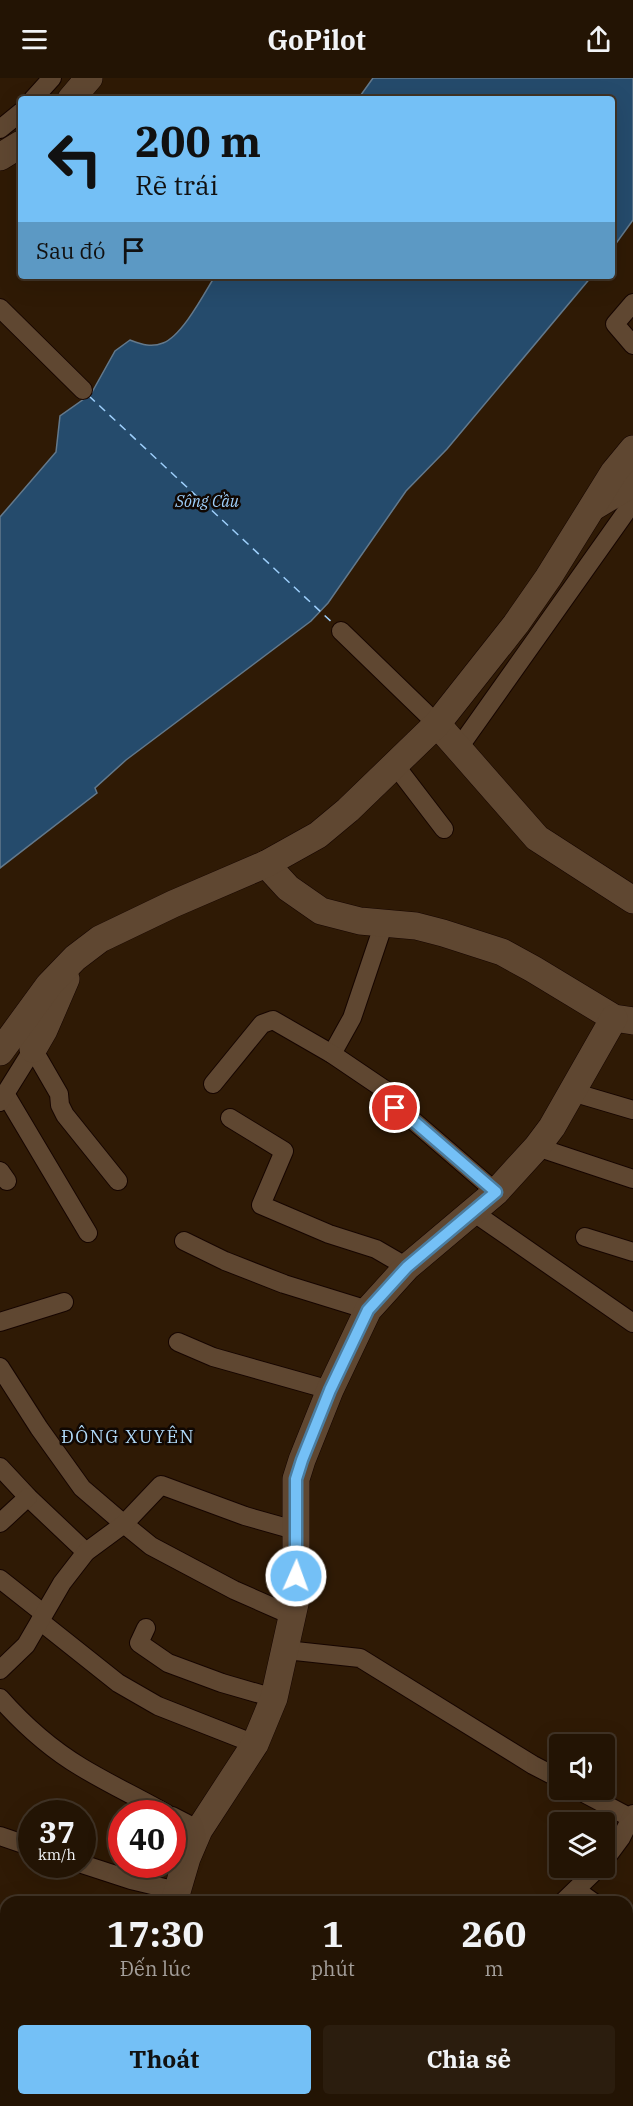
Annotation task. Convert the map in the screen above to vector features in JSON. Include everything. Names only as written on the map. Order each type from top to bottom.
[{"type":"street","points":[[36,96],[52,78]]},
{"type":"street","points":[[50,96],[58,78]]},
{"type":"street","points":[[74,96],[90,78]]},
{"type":"street","points":[[0,129],[18,114]]},
{"type":"street","points":[[0,157],[18,146]]},
{"type":"street","points":[[633,303],[615,324],[633,345]]},
{"type":"street","points":[[0,308],[83,390]]},
{"type":"street","points":[[0,1052],[49,985],[75,958],[100,939],[173,904],[266,864],[318,835],[348,810],[437,724],[532,602],[614,472],[633,449]]},
{"type":"street","points":[[589,510],[633,483]]},
{"type":"street","points":[[458,749],[633,502]]},
{"type":"street","points":[[341,631],[437,724],[537,838],[633,900]]},
{"type":"street","points":[[395,765],[444,829]]},
{"type":"street","points":[[176,1896],[187,1858],[199,1830],[255,1744],[274,1698],[296,1599],[298,1531],[296,1479],[330,1390],[368,1310],[407,1267],[496,1192],[537,1147],[623,1019],[502,952],[416,926],[360,921],[321,911],[288,888],[266,864]]},
{"type":"street","points":[[332,1054],[352,1018],[384,923]]},
{"type":"street","points":[[75,958],[44,1030],[3,1099],[88,1233]]},
{"type":"street","points":[[213,1084],[262,1024],[273,1020],[332,1054],[400,1100],[395,1108],[409,1117],[496,1192]]},
{"type":"street","points":[[33,1049],[59,1094],[60,1105],[65,1115],[118,1180]]},
{"type":"street","points":[[572,1092],[633,1110]]},
{"type":"street","points":[[230,1118],[284,1151],[261,1205],[329,1234],[376,1249],[407,1267]]},
{"type":"street","points":[[537,1147],[633,1179]]},
{"type":"street","points":[[473,1212],[633,1323]]},
{"type":"street","points":[[585,1237],[633,1252]]},
{"type":"street","points":[[184,1241],[225,1261],[284,1284],[368,1310]]},
{"type":"street","points":[[0,1322],[64,1302]]},
{"type":"street","points":[[177,1342],[213,1357],[330,1390]]},
{"type":"street","points":[[0,1367],[39,1428],[82,1488],[124,1524],[151,1546],[234,1590],[293,1616]]},
{"type":"street","points":[[0,1467],[86,1552]]},
{"type":"street","points":[[0,1670],[26,1645],[62,1583],[86,1552],[124,1524],[160,1485],[245,1516],[298,1531]]},
{"type":"street","points":[[0,1523],[28,1497]]},
{"type":"street","points":[[0,1579],[118,1683],[159,1706],[255,1744]]},
{"type":"street","points":[[146,1628],[139,1643],[168,1663],[222,1683],[274,1698]]},
{"type":"street","points":[[286,1650],[360,1659],[549,1773]]},
{"type":"street","points":[[0,1698],[15,1715],[45,1741],[80,1767],[141,1800]]},
{"type":"street","points":[[599,1800],[632,1816],[615,1846]]},
{"type":"street","points":[[186,1823],[199,1830]]},
{"type":"street","points":[[0,1836],[18,1842]]},
{"type":"street","points":[[96,1869],[173,1896]]},
{"type":"street","points":[[569,1896],[588,1878]]},
{"type":"water","points":[[373,78],[633,78],[633,220],[615,245],[615,96],[360,96]]},
{"type":"water","name":"Sông Cầu","points":[[213,279],[589,279],[447,449],[406,491],[328,603],[311,621],[126,760],[95,788],[97,793],[0,868],[0,517],[56,452],[60,416],[91,394],[115,351],[130,340],[150,345],[163,343],[178,332]]},
{"type":"ferry route","points":[[89,396],[336,626]]},
{"type":"district","name":"ĐÔNG XUYÊN","points":[[128,1436]]},
{"type":"route","points":[[296,1576],[298,1531],[296,1479],[330,1390],[368,1310],[407,1267],[496,1192],[409,1117],[395,1108]]}]
